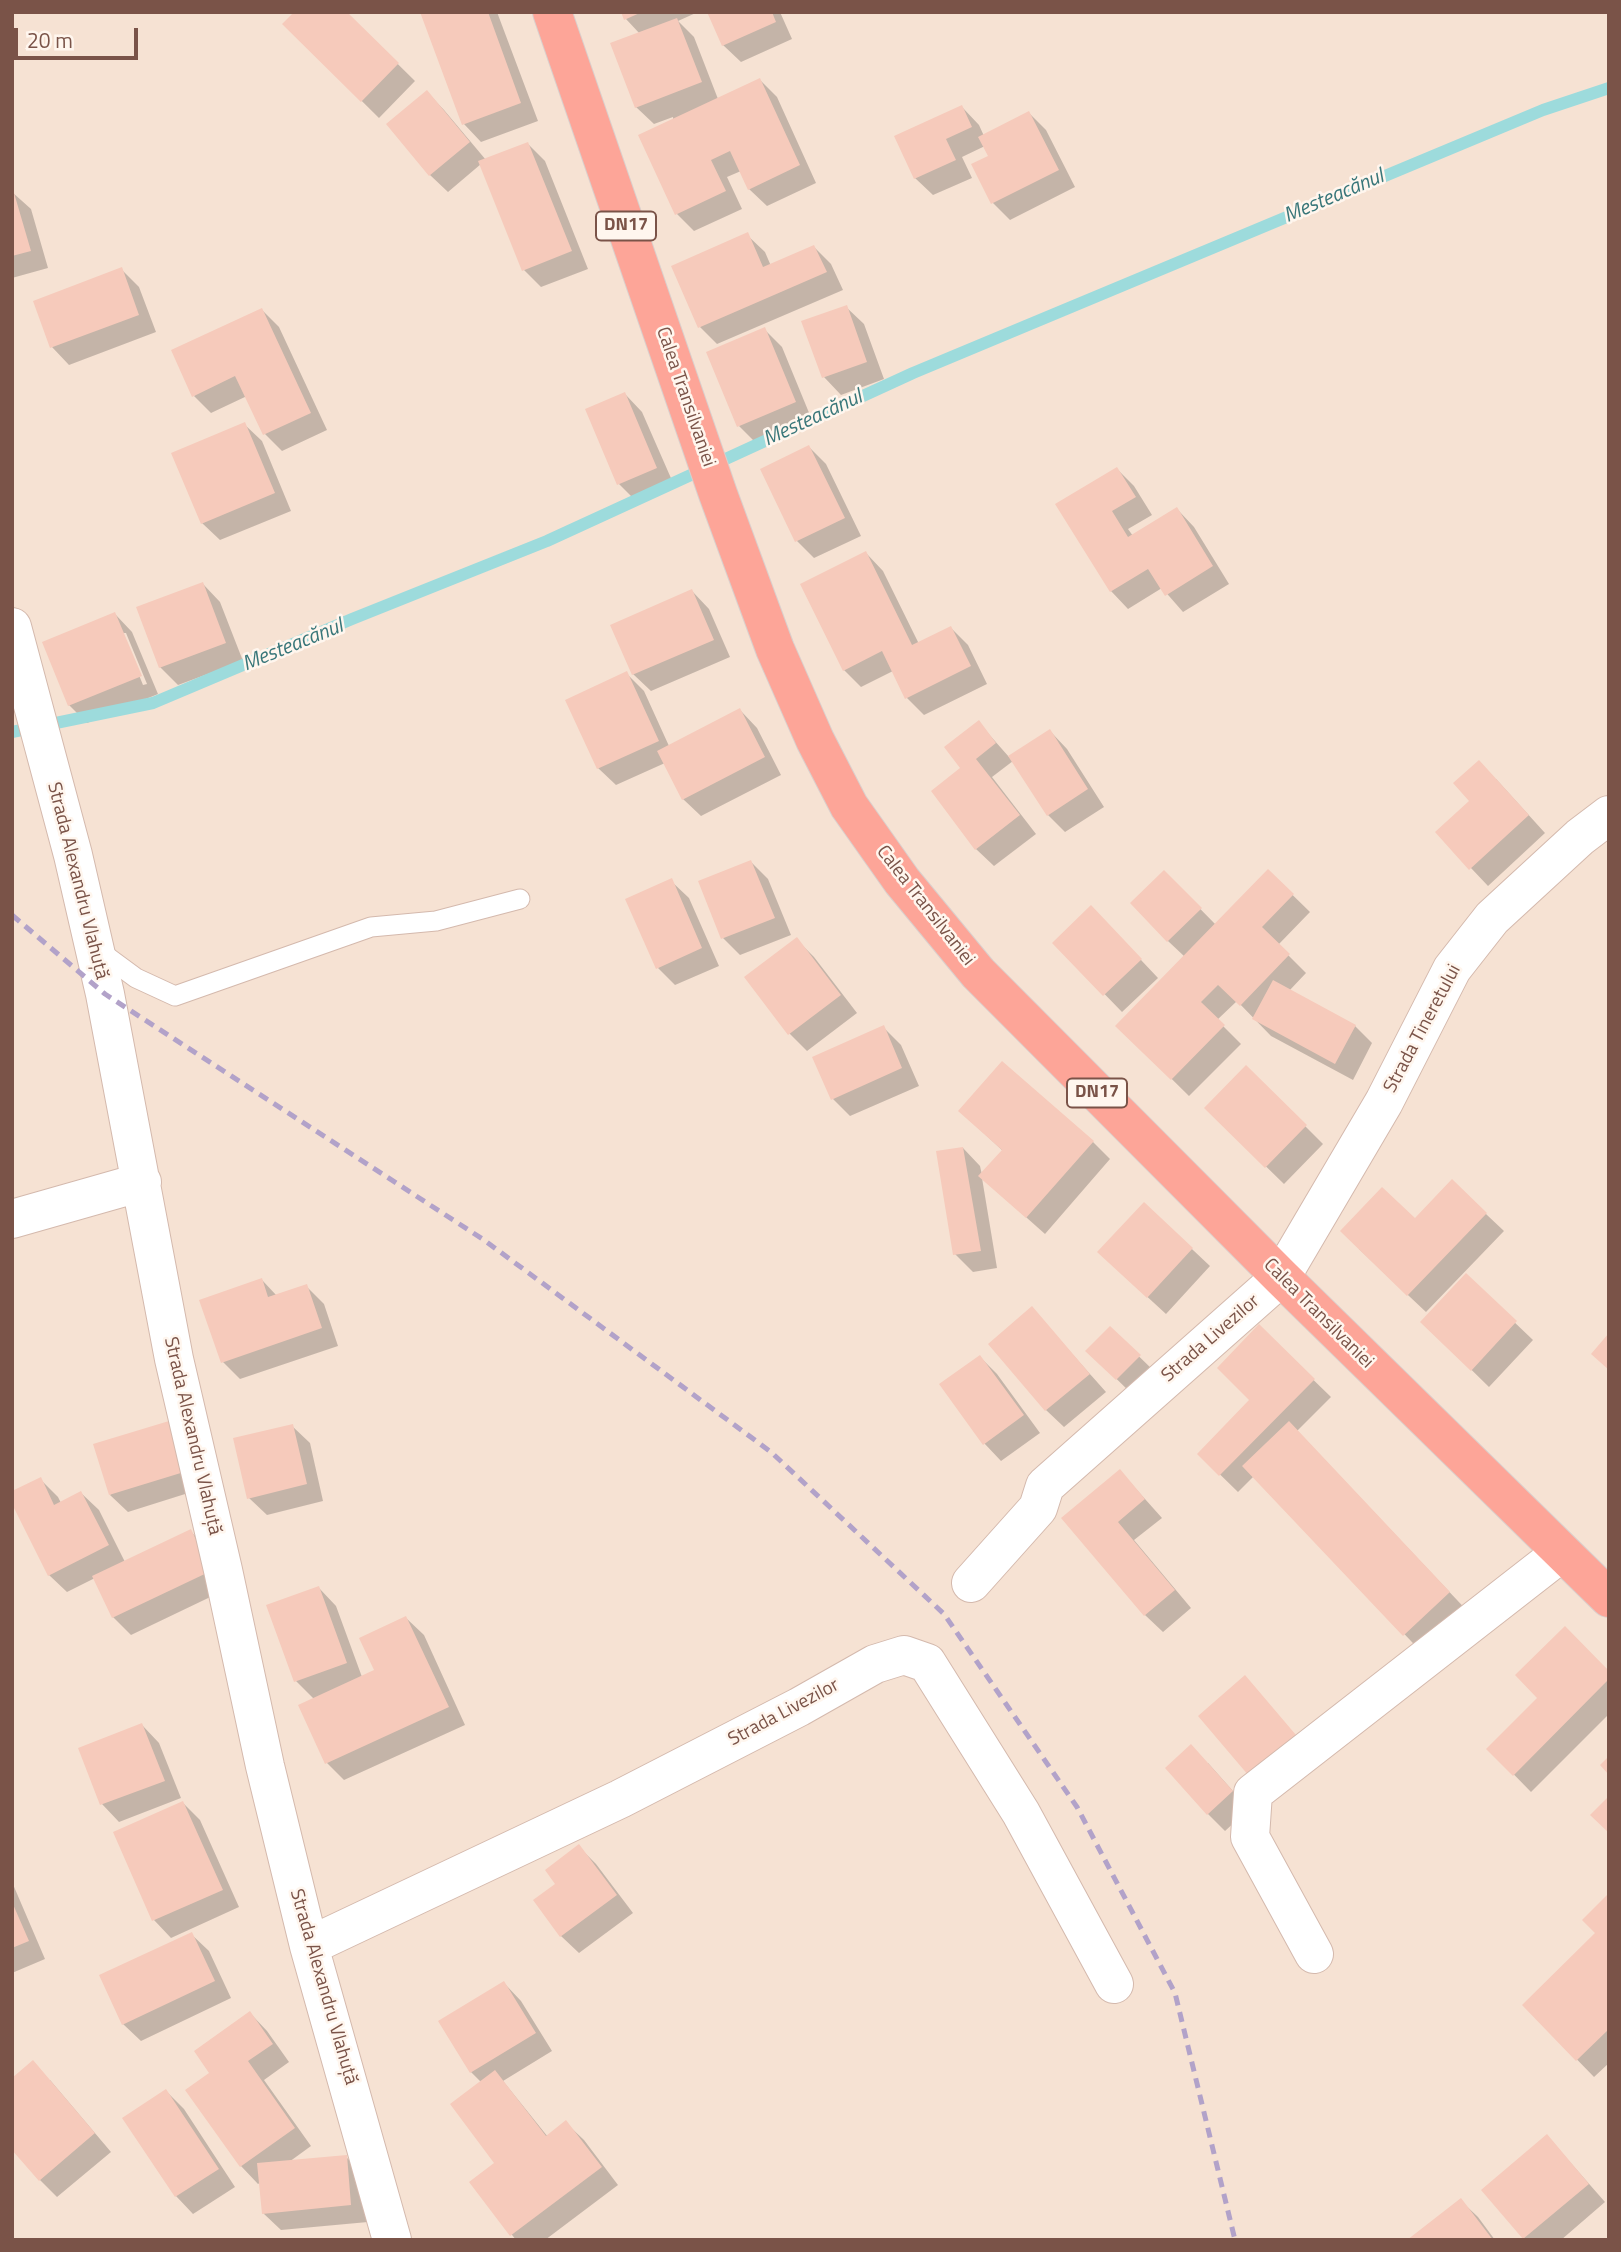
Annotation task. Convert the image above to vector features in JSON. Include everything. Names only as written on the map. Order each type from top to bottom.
[{"type":"highway","name":"Calea Transilvaniei","points":[[552,12],[718,494],[775,649],[815,740],[849,806],[902,881],[978,973],[1281,1278],[1609,1598]]},
{"type":"street","name":"Strada Alexandru Vlahuță","points":[[12,628],[94,947],[142,1182],[174,1359],[265,1766],[309,1946],[392,2240]]},
{"type":"street","name":"Strada Tineretului","points":[[1281,1278],[1384,1102],[1452,969],[1492,918],[1580,837],[1609,815]]},
{"type":"street","points":[[12,1219],[142,1182]]},
{"type":"street","name":"Strada Livezilor","points":[[971,1583],[1038,1508],[1045,1486],[1281,1278]]},
{"type":"street","points":[[1314,1954],[1250,1837],[1253,1793],[1561,1553]]},
{"type":"street","name":"Strada Livezilor","points":[[309,1946],[620,1799],[799,1707],[875,1664],[904,1654],[927,1663],[1021,1814],[1114,1984]]},
{"type":"lane","points":[[94,947],[136,978],[175,996],[371,927],[436,921],[520,899]]},
{"type":"shaded area","points":[[12,12],[1609,12],[1609,2240],[12,2240]]},
{"type":"building","points":[[294,12],[347,12],[399,63],[361,102],[282,24]]},
{"type":"building","points":[[420,12],[488,12],[521,103],[462,125]]},
{"type":"building","points":[[621,12],[642,12],[624,20]]},
{"type":"building","points":[[707,12],[772,12],[776,22],[722,46]]},
{"type":"building","points":[[677,18],[702,82],[635,108],[610,43]]},
{"type":"building","points":[[760,78],[800,165],[748,190],[730,151],[711,160],[726,191],[675,215],[638,135]]},
{"type":"building","points":[[427,90],[470,142],[429,176],[386,124]]},
{"type":"building","points":[[962,105],[972,127],[946,139],[956,160],[914,179],[894,136]]},
{"type":"building","points":[[1029,111],[1059,170],[991,204],[971,164],[988,156],[978,137]]},
{"type":"building","points":[[528,142],[572,251],[522,271],[478,161]]},
{"type":"building","points":[[12,186],[31,251],[12,256]]},
{"type":"building","points":[[748,232],[763,267],[814,245],[827,272],[698,328],[671,266]]},
{"type":"building","points":[[122,267],[139,315],[50,348],[33,301]]},
{"type":"building","points":[[847,305],[867,362],[822,378],[801,321]]},
{"type":"building","points":[[262,308],[311,413],[263,435],[235,376],[192,397],[171,350]]},
{"type":"building","points":[[765,327],[796,402],[737,427],[706,352]]},
{"type":"building","points":[[625,392],[657,468],[617,485],[585,409]]},
{"type":"building","points":[[245,422],[275,493],[201,524],[171,453]]},
{"type":"building","points":[[809,445],[845,518],[795,542],[760,469]]},
{"type":"building","points":[[1117,467],[1136,497],[1112,511],[1128,537],[1177,507],[1213,566],[1165,596],[1148,569],[1110,592],[1055,504]]},
{"type":"building","points":[[866,551],[912,645],[951,626],[971,666],[905,699],[882,651],[843,671],[800,584]]},
{"type":"building","points":[[203,582],[226,643],[159,668],[136,607]]},
{"type":"building","points":[[692,589],[714,640],[632,675],[610,625]]},
{"type":"building","points":[[115,612],[142,676],[68,706],[42,642]]},
{"type":"building","points":[[627,671],[659,741],[597,769],[565,700]]},
{"type":"building","points":[[740,708],[765,757],[682,800],[657,751]]},
{"type":"building","points":[[979,720],[996,743],[976,759],[1020,815],[975,850],[931,791],[960,768],[944,747]]},
{"type":"building","points":[[1050,729],[1088,789],[1047,816],[1008,756]]},
{"type":"building","points":[[1479,760],[1529,815],[1469,870],[1435,832],[1469,801],[1453,783]]},
{"type":"building","points":[[751,860],[775,918],[721,939],[698,881]]},
{"type":"building","points":[[1268,869],[1294,894],[1262,927],[1290,954],[1240,1006],[1218,985],[1201,1002],[1225,1025],[1171,1080],[1115,1026]]},
{"type":"building","points":[[1164,870],[1202,908],[1167,942],[1130,903]]},
{"type":"building","points":[[672,878],[702,948],[656,969],[625,899]]},
{"type":"building","points":[[1091,905],[1142,959],[1103,996],[1052,943]]},
{"type":"building","points":[[797,937],[841,995],[788,1035],[744,977]]},
{"type":"building","points":[[1273,980],[1356,1025],[1335,1064],[1252,1019]]},
{"type":"building","points":[[884,1025],[902,1068],[831,1100],[812,1057]]},
{"type":"building","points":[[1002,1061],[1094,1141],[1026,1218],[978,1176],[1002,1150],[958,1111]]},
{"type":"building","points":[[1246,1065],[1307,1125],[1265,1168],[1204,1108]]},
{"type":"building","points":[[963,1147],[981,1251],[953,1255],[936,1151]]},
{"type":"building","points":[[1452,1179],[1487,1213],[1407,1296],[1340,1231],[1382,1187],[1415,1218]]},
{"type":"building","points":[[1144,1202],[1193,1248],[1147,1298],[1097,1252]]},
{"type":"building","points":[[1466,1273],[1517,1321],[1471,1371],[1420,1322]]},
{"type":"building","points":[[262,1278],[268,1297],[307,1284],[322,1328],[221,1363],[199,1300]]},
{"type":"building","points":[[1032,1306],[1090,1374],[1045,1411],[988,1344]]},
{"type":"building","points":[[1259,1324],[1315,1379],[1219,1476],[1197,1454],[1249,1400],[1217,1368]]},
{"type":"building","points":[[1110,1326],[1141,1355],[1116,1380],[1085,1351]]},
{"type":"building","points":[[1609,1333],[1609,1370],[1591,1354]]},
{"type":"building","points":[[980,1355],[1024,1415],[983,1445],[939,1384]]},
{"type":"building","points":[[169,1421],[184,1472],[109,1495],[93,1444]]},
{"type":"building","points":[[1289,1421],[1450,1592],[1403,1636],[1242,1466]]},
{"type":"building","points":[[293,1424],[307,1484],[247,1499],[233,1438]]},
{"type":"building","points":[[1120,1469],[1145,1499],[1118,1522],[1175,1590],[1144,1616],[1061,1518]]},
{"type":"building","points":[[41,1477],[54,1505],[81,1491],[109,1545],[48,1576],[12,1504],[12,1491]]},
{"type":"building","points":[[191,1529],[211,1571],[112,1618],[92,1576]]},
{"type":"building","points":[[319,1586],[347,1663],[294,1682],[266,1605]]},
{"type":"building","points":[[406,1616],[449,1707],[325,1764],[298,1705],[374,1670],[359,1638]]},
{"type":"building","points":[[1565,1626],[1609,1671],[1609,1679],[1513,1776],[1486,1749],[1537,1698],[1515,1675]]},
{"type":"building","points":[[1245,1675],[1296,1735],[1249,1776],[1198,1716]]},
{"type":"building","points":[[142,1723],[165,1781],[100,1805],[78,1748]]},
{"type":"building","points":[[1191,1744],[1233,1791],[1207,1815],[1165,1768]]},
{"type":"building","points":[[1609,1756],[1609,1775],[1600,1765]]},
{"type":"building","points":[[1609,1796],[1609,1833],[1590,1815]]},
{"type":"building","points":[[183,1801],[223,1890],[152,1921],[113,1832]]},
{"type":"building","points":[[579,1844],[617,1895],[560,1937],[533,1900],[555,1884],[545,1870]]},
{"type":"building","points":[[1609,1893],[1609,2029],[1576,2061],[1522,2005],[1595,1933],[1582,1920]]},
{"type":"building","points":[[12,1902],[29,1941],[12,1948]]},
{"type":"building","points":[[192,1932],[215,1981],[122,2025],[99,1975]]},
{"type":"building","points":[[504,1981],[536,2033],[470,2073],[438,2021]]},
{"type":"building","points":[[250,2011],[273,2044],[248,2061],[295,2128],[240,2167],[185,2090],[209,2073],[194,2051]]},
{"type":"building","points":[[33,2060],[95,2133],[39,2181],[12,2150],[12,2078]]},
{"type":"building","points":[[495,2070],[546,2136],[566,2120],[602,2167],[510,2236],[469,2182],[494,2163],[450,2104]]},
{"type":"building","points":[[166,2089],[219,2169],[175,2197],[122,2118]]},
{"type":"building","points":[[1547,2134],[1589,2184],[1523,2239],[1481,2190]]},
{"type":"building","points":[[347,2155],[351,2205],[262,2214],[257,2163]]},
{"type":"building","points":[[1461,2198],[1493,2240],[1407,2240]]},
{"type":"waterway","name":"Mesteacănul","points":[[12,732],[153,703],[547,541],[913,373],[1543,110],[1609,88]]},
{"type":"railway","points":[[12,915],[105,994],[484,1240],[771,1452],[944,1614],[1077,1807],[1175,1993],[1235,2240]]}]
